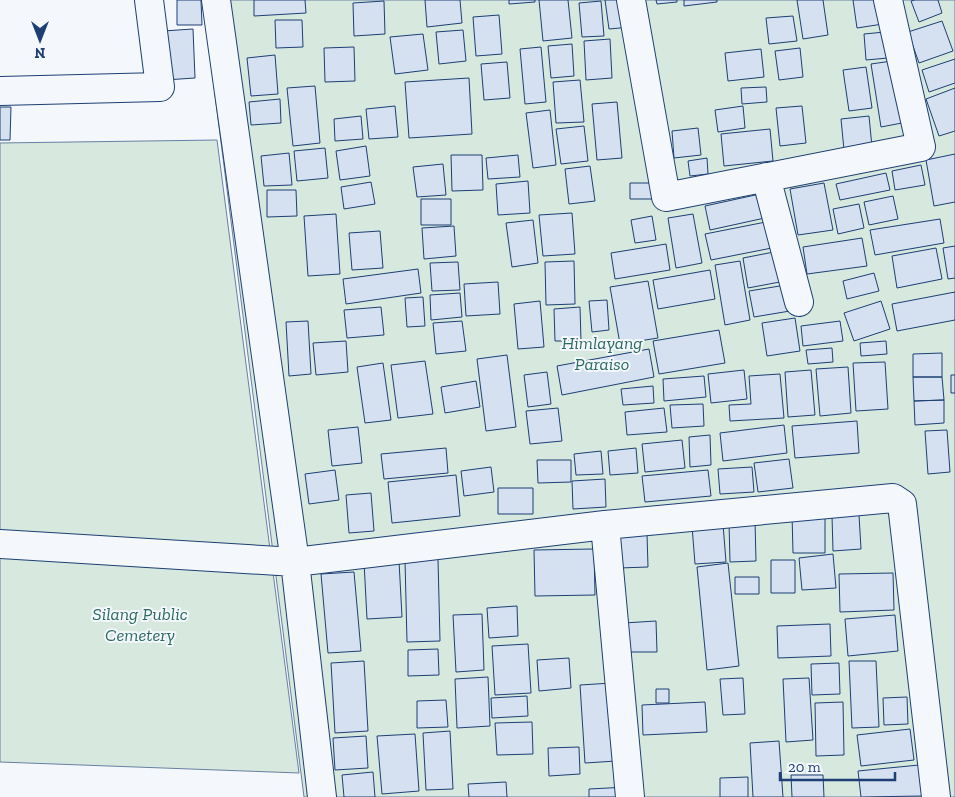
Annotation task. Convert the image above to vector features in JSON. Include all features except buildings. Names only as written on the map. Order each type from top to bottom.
[{"type":"street","points":[[0,91],[160,87],[149,0]]},
{"type":"street","points":[[216,0],[295,562],[322,797]]},
{"type":"street","points":[[631,0],[666,197],[921,147],[888,0]]},
{"type":"street","points":[[766,177],[799,302]]},
{"type":"street","points":[[0,544],[295,562],[605,524],[893,498],[902,504],[936,797]]},
{"type":"street","points":[[605,524],[630,797]]},
{"type":"green space","name":"Himlayang Paraiso","points":[[203,0],[955,0],[955,797],[304,797]]},
{"type":"green space","name":"Silang Public Cemetery","points":[[217,140],[299,773],[0,762],[0,143]]}]
